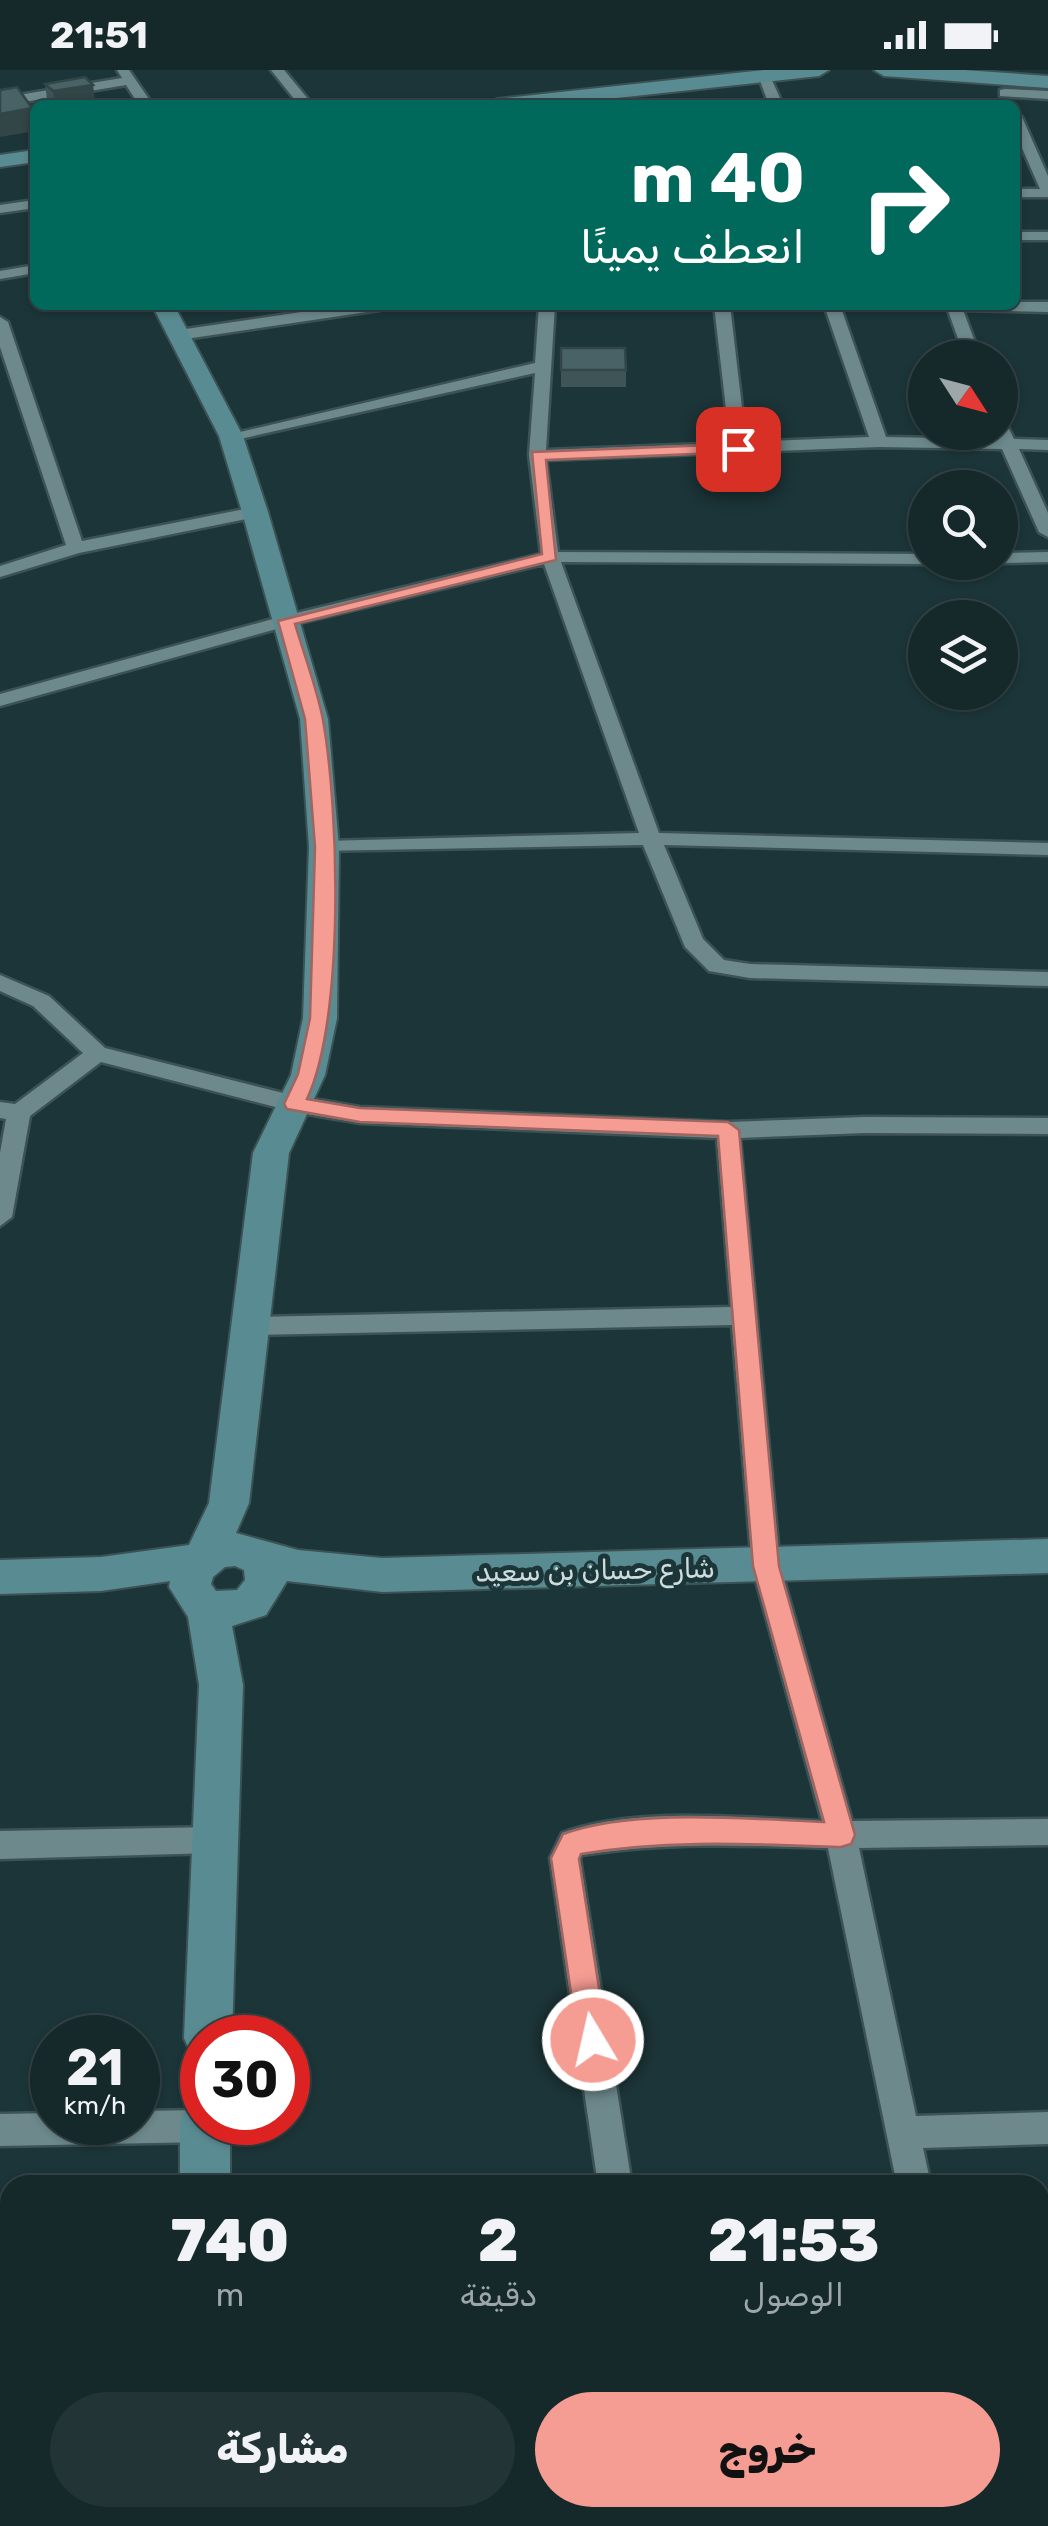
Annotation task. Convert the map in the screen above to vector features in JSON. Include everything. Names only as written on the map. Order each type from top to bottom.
[{"type":"street","points":[[277,70],[302,100]]},
{"type":"street","points":[[587,100],[623,98],[713,76],[819,70]]},
{"type":"street","points":[[884,70],[1048,95]]},
{"type":"street","points":[[959,70],[1002,88],[1048,82]]},
{"type":"street","points":[[761,74],[774,100]]},
{"type":"street","points":[[0,102],[127,75],[143,100]]},
{"type":"street","points":[[1020,128],[1048,192],[1020,193]]},
{"type":"street","points":[[1025,139],[1048,139]]},
{"type":"street","points":[[2,158],[30,156]]},
{"type":"street","points":[[0,208],[30,205]]},
{"type":"street","points":[[1020,236],[1048,236]]},
{"type":"street","points":[[0,274],[30,270]]},
{"type":"street","points":[[1020,306],[1048,307]]},
{"type":"street","points":[[166,310],[231,436],[255,512],[314,719],[324,847],[320,1018],[308,1074],[272,1153],[229,1503],[234,1529],[253,1579],[226,1656],[221,1685],[209,2015]]},
{"type":"street","points":[[179,335],[346,310]]},
{"type":"street","points":[[547,310],[538,456],[550,557],[651,839],[694,942],[717,966],[750,971],[1048,978]]},
{"type":"street","points":[[723,310],[738,449]]},
{"type":"street","points":[[834,310],[880,442]]},
{"type":"street","points":[[956,310],[967,340]]},
{"type":"street","points":[[0,322],[19,386],[62,490],[74,548]]},
{"type":"street","points":[[231,436],[544,366]]},
{"type":"street","points":[[0,392],[19,386]]},
{"type":"street","points":[[538,456],[908,443]]},
{"type":"street","points":[[1018,445],[1048,445]]},
{"type":"street","points":[[1010,450],[1048,532]]},
{"type":"street","points":[[0,572],[74,548],[255,512]]},
{"type":"street","points":[[0,700],[286,621],[550,557],[908,559]]},
{"type":"street","points":[[1018,558],[1048,557]]},
{"type":"street","points":[[324,847],[651,839],[1048,849]]},
{"type":"street","points":[[0,982],[41,1002],[97,1054],[294,1104],[360,1115],[728,1130],[865,1125],[1048,1126]]},
{"type":"street","points":[[0,1218],[10,1111],[97,1054]]},
{"type":"street","points":[[728,1130],[766,1566],[841,1835],[912,2175]]},
{"type":"street","points":[[252,1326],[743,1316]]},
{"type":"street","points":[[221,1685],[204,1606],[193,1596],[190,1577],[229,1503]]},
{"type":"street","points":[[0,1577],[101,1574],[202,1558],[226,1550],[253,1579]]},
{"type":"street","name":"شارع حسان بن سعيد","points":[[253,1579],[1048,1556]]},
{"type":"street","points":[[101,1574],[229,1610],[253,1579]]},
{"type":"street","points":[[613,2175],[564,1858],[570,1846],[584,1839],[629,1834],[718,1830],[841,1835],[1048,1832]]},
{"type":"street","points":[[0,1845],[214,1840]]},
{"type":"street","points":[[0,2130],[180,2125]]},
{"type":"street","points":[[902,2132],[1048,2128]]},
{"type":"street","points":[[205,2145],[205,2175]]},
{"type":"building","points":[[85,77],[93,85],[53,91],[45,84]]},
{"type":"building","points":[[17,87],[30,108],[0,114],[0,90]]},
{"type":"building","points":[[561,348],[625,348],[626,370],[561,370]]},
{"type":"route","points":[[593,2040],[564,1858],[573,1843],[629,1834],[718,1830],[841,1835],[766,1566],[728,1130],[360,1115],[294,1104],[308,1074],[320,1018],[324,847],[314,719],[286,621],[550,557],[538,456],[738,449]]}]
